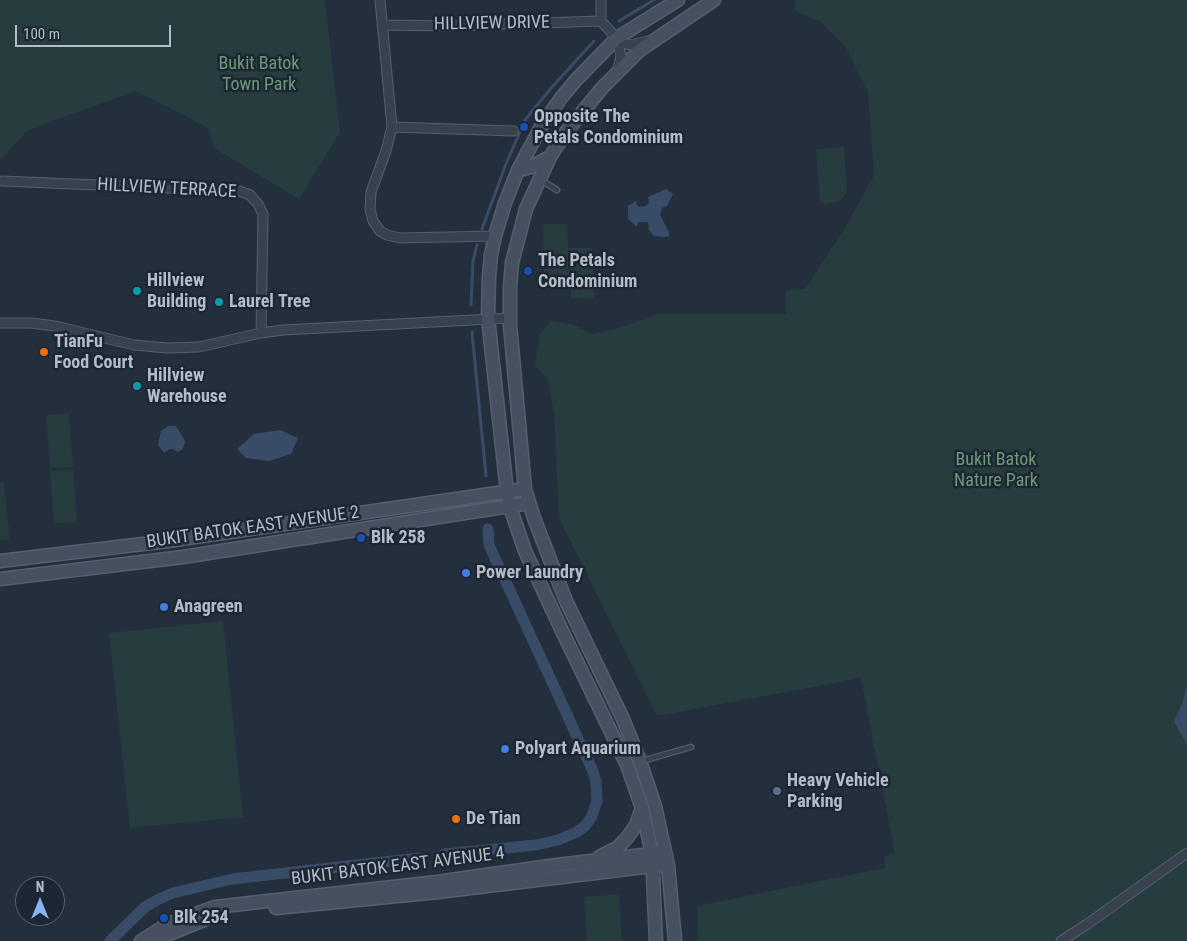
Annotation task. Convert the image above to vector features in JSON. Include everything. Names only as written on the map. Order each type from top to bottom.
[{"type":"street","points":[[380,0],[392,127],[386,151],[371,192],[373,221],[380,231],[400,238],[495,236]]},
{"type":"street","points":[[601,0],[601,21],[620,42],[630,45],[653,40]]},
{"type":"street","points":[[656,941],[653,860],[642,808],[627,765],[525,551],[510,507],[488,318],[489,269],[495,236],[505,203],[519,168],[542,125],[576,80],[617,38],[678,0]]},
{"type":"street","points":[[675,941],[667,858],[655,806],[623,719],[566,601],[545,547],[526,489],[510,318],[512,263],[526,209],[550,158],[579,114],[616,72],[653,40],[714,0]]},
{"type":"street","name":"HILLVIEW DRIVE","points":[[382,25],[457,26],[601,21]]},
{"type":"street","points":[[616,72],[621,56],[617,38]]},
{"type":"street","points":[[392,127],[514,131]]},
{"type":"street","points":[[519,168],[531,167],[550,158]]},
{"type":"street","name":"HILLVIEW TERRACE","points":[[2,181],[245,192],[254,198],[263,214],[261,333]]},
{"type":"street","points":[[0,323],[32,323],[55,326],[134,345],[167,348],[199,347],[261,333],[510,318]]},
{"type":"street","name":"BUKIT BATOK EAST AVENUE 2","points":[[0,561],[168,541],[526,489]]},
{"type":"street","name":"BUKIT BATOK EAST AVENUE 2","points":[[0,580],[183,557],[530,503]]},
{"type":"street","points":[[592,861],[616,848],[627,838],[636,824],[642,808]]},
{"type":"street","points":[[1061,941],[1187,853]]},
{"type":"street","name":"BUKIT BATOK EAST AVENUE 4","points":[[157,941],[169,934],[217,915],[438,892],[667,858]]},
{"type":"street","name":"BUKIT BATOK EAST AVENUE 4","points":[[141,941],[168,924],[215,907],[437,882],[592,861],[653,860]]},
{"type":"lane","points":[[538,187],[557,190]]},
{"type":"lane","points":[[640,761],[691,747]]},
{"type":"green space","name":"Bukit Batok Town Park","points":[[0,0],[325,0],[340,132],[299,199],[214,148],[208,128],[136,91],[28,130],[0,160]]},
{"type":"green space","name":"Bukit Batok Nature Park","points":[[795,0],[1187,0],[1187,941],[698,941],[697,906],[885,868],[884,856],[895,854],[861,678],[657,716],[559,518],[554,414],[548,379],[535,366],[539,336],[551,321],[574,325],[592,334],[612,330],[659,314],[786,314],[786,290],[805,289],[848,223],[874,175],[868,93],[847,49],[821,22],[794,10]]},
{"type":"green space","points":[[844,147],[847,192],[840,201],[824,204],[820,201],[816,149]]},
{"type":"green space","points":[[543,224],[567,224],[570,276],[544,276]]},
{"type":"green space","points":[[570,248],[592,248],[594,299],[571,298]]},
{"type":"green space","points":[[69,413],[73,467],[50,468],[46,415]]},
{"type":"green space","points":[[73,469],[77,522],[54,524],[50,471]]},
{"type":"green space","points":[[0,483],[4,483],[10,539],[0,540]]},
{"type":"green space","points":[[223,621],[243,817],[130,828],[109,633]]},
{"type":"green space","points":[[619,894],[622,941],[587,941],[584,897]]},
{"type":"water","points":[[666,189],[673,194],[667,206],[662,208],[660,215],[669,232],[669,236],[654,236],[649,230],[648,222],[638,222],[637,227],[628,219],[628,206],[636,201],[638,207],[646,206],[649,203],[648,197]]},
{"type":"water","points":[[168,426],[176,426],[184,439],[183,449],[177,452],[174,449],[169,449],[164,453],[158,445],[161,431]]},
{"type":"water","points":[[280,430],[298,438],[291,454],[269,461],[246,458],[237,449],[254,434]]},
{"type":"water","points":[[1187,686],[1187,747],[1174,722]]},
{"type":"waterway","points":[[619,21],[654,0]]},
{"type":"waterway","points":[[482,229],[506,164],[525,120],[594,41]]},
{"type":"waterway","points":[[471,305],[473,261],[477,245]]},
{"type":"waterway","points":[[472,332],[486,476]]},
{"type":"waterway","points":[[444,854],[536,845],[558,840],[577,832],[585,826],[591,818],[597,801],[596,781],[592,769],[489,545],[488,529]]},
{"type":"waterway","points":[[110,941],[145,907],[173,893],[232,879],[419,858]]},
{"type":"place","name":"Opposite The Petals Condominium","points":[[524,127]]},
{"type":"place","name":"The Petals Condominium","points":[[528,271]]},
{"type":"place","name":"Hillview Building","points":[[137,291]]},
{"type":"place","name":"Laurel Tree","points":[[219,302]]},
{"type":"place","name":"TianFu Food Court","points":[[44,352]]},
{"type":"place","name":"Hillview Warehouse","points":[[137,386]]},
{"type":"place","name":"Blk 258","points":[[361,538]]},
{"type":"place","name":"Power Laundry","points":[[466,573]]},
{"type":"place","name":"Anagreen","points":[[164,607]]},
{"type":"place","name":"Polyart Aquarium","points":[[505,749]]},
{"type":"place","name":"Heavy Vehicle Parking","points":[[777,791]]},
{"type":"place","name":"De Tian","points":[[456,819]]},
{"type":"place","name":"Blk 254","points":[[164,918]]}]
